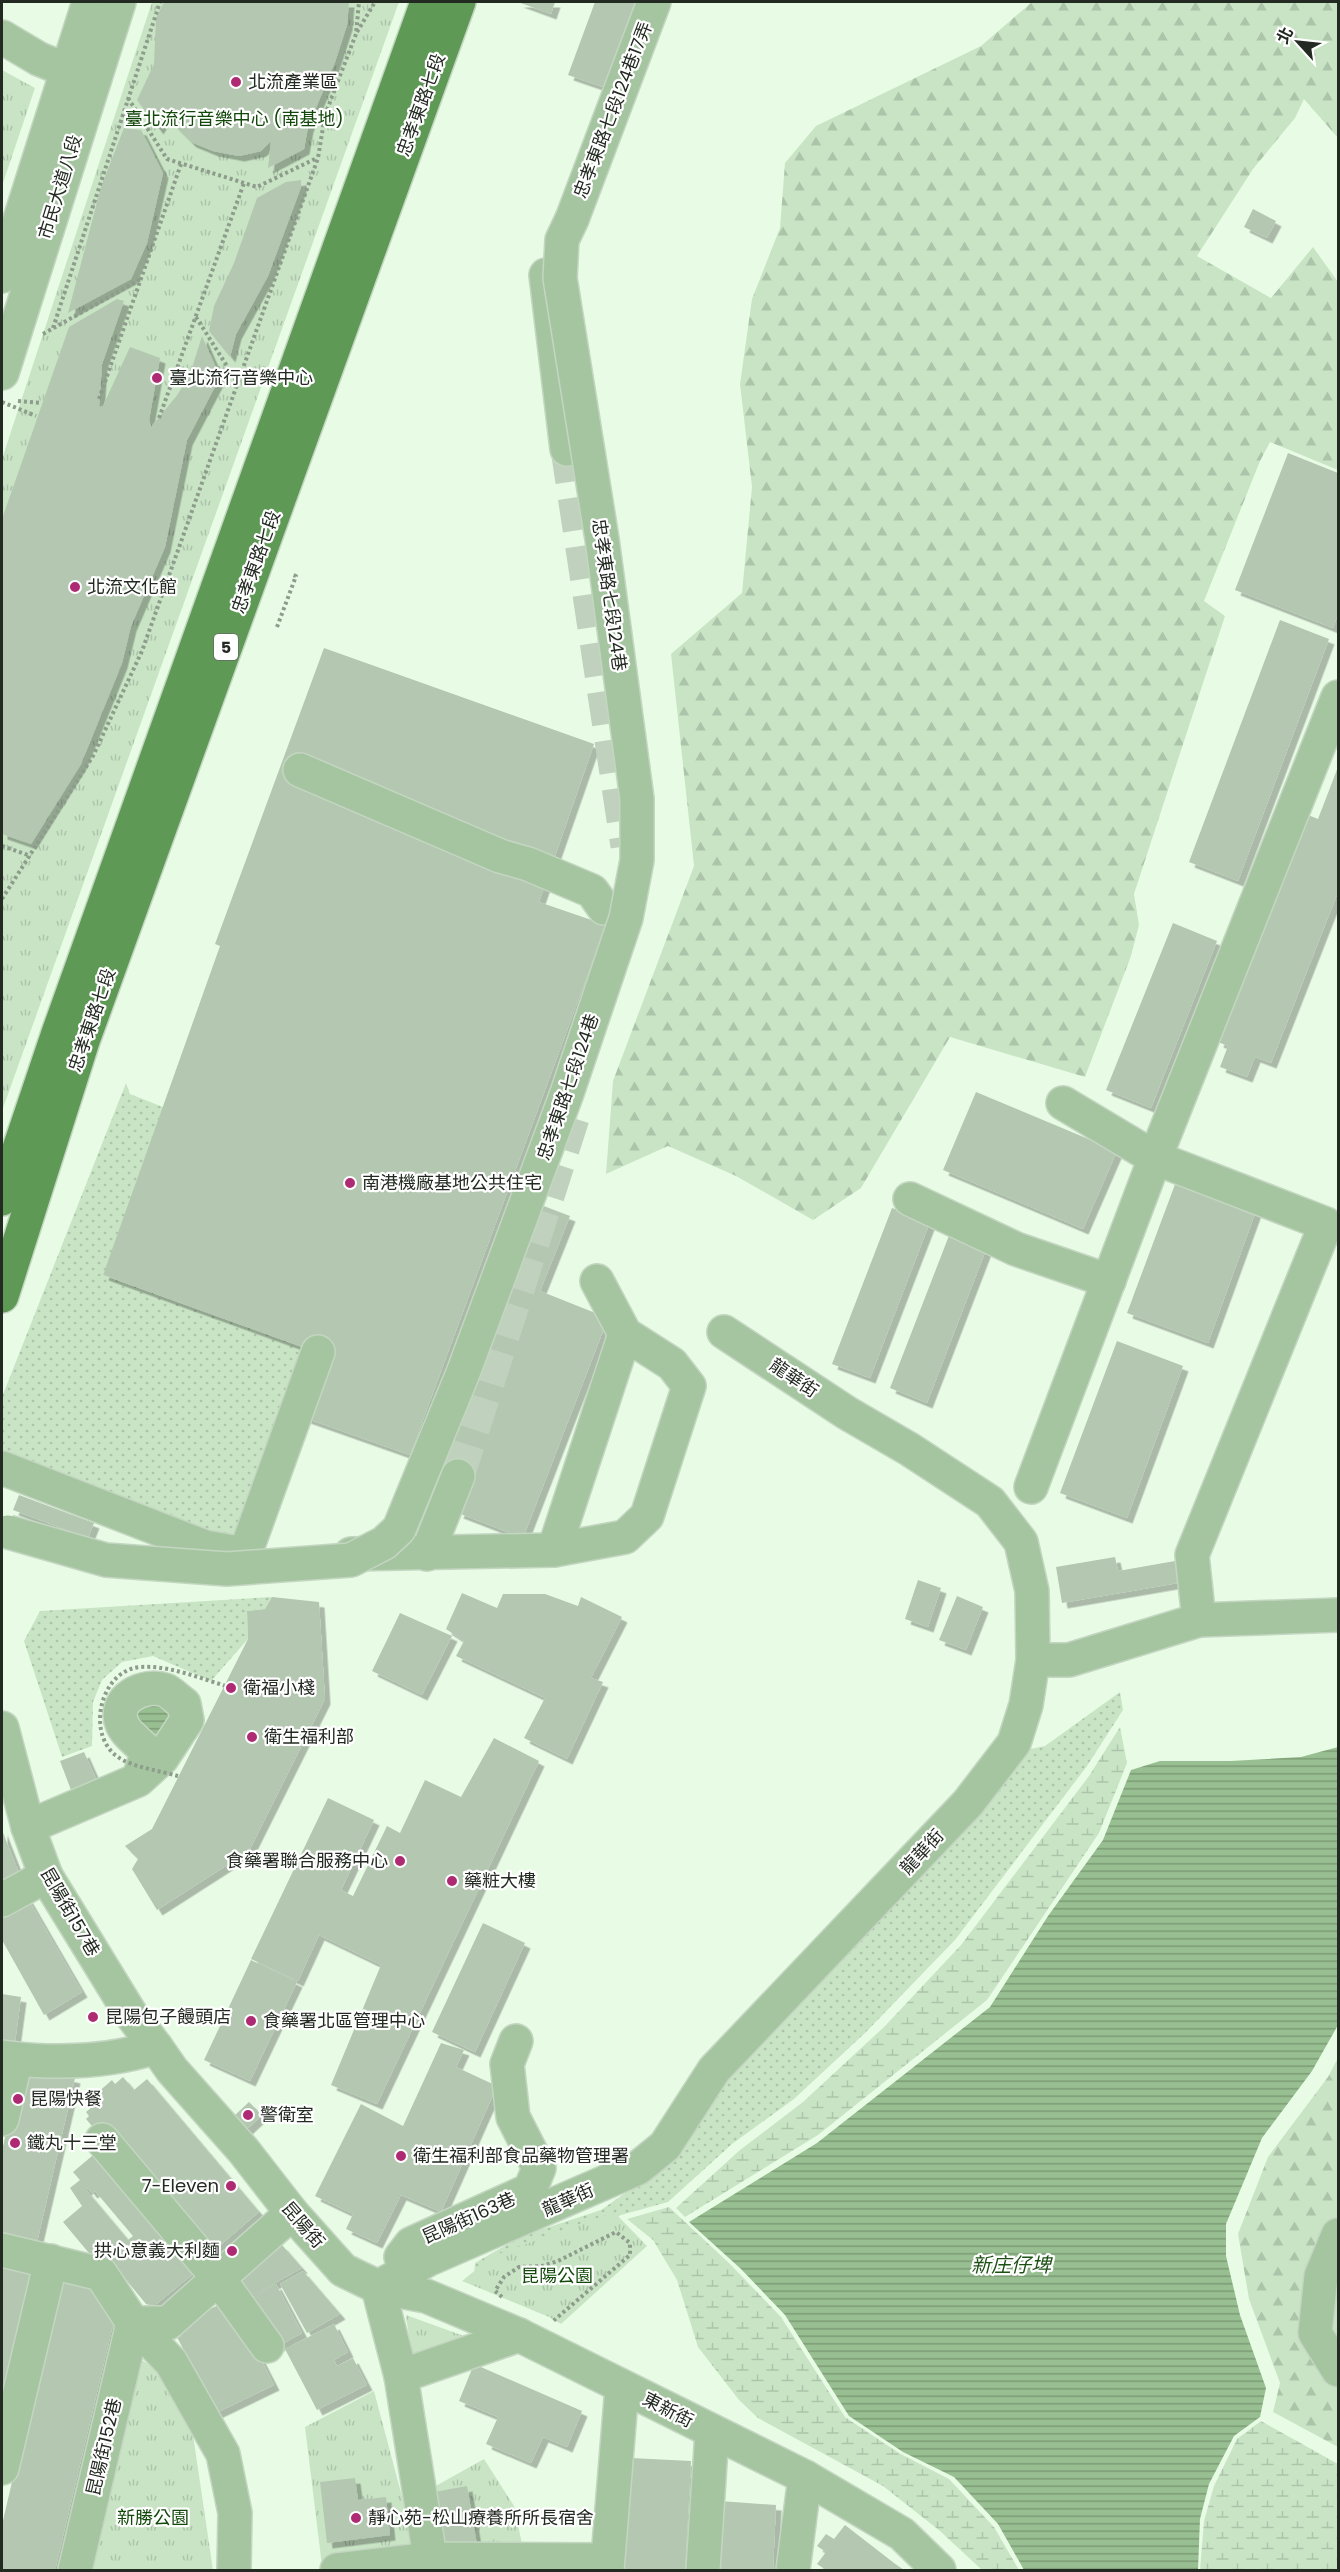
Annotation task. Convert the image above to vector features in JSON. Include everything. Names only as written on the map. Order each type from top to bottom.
[{"type":"main road","name":"忠孝東路七段","points":[[2,1199],[62,1022],[427,2]]},
{"type":"main road","name":"忠孝東路七段","points":[[2,1296],[83,1041],[459,2]]},
{"type":"street","name":"市民大道八段","points":[[2,373],[80,76],[88,2]]},
{"type":"street","name":"市民大道八段","points":[[2,276],[80,76],[118,2]]},
{"type":"street","name":"忠孝東路七段124巷17弄","points":[[567,230],[654,2]]},
{"type":"street","points":[[2,37],[80,76]]},
{"type":"street","points":[[567,230],[551,243],[545,282],[567,448]]},
{"type":"street","name":"忠孝東路七段124巷","points":[[5,1531],[106,1560],[227,1569],[351,1560],[384,1543],[399,1529],[463,1373],[567,1093],[626,918],[637,860],[638,799],[602,539],[560,278],[567,230]]},
{"type":"street","points":[[1031,1487],[1155,1158],[1338,697]]},
{"type":"street","points":[[300,770],[500,856],[528,864],[592,891],[604,908]]},
{"type":"street","points":[[1063,1103],[1155,1158],[1326,1224],[1192,1555],[1199,1620]]},
{"type":"street","points":[[910,1199],[1016,1250],[1109,1281]]},
{"type":"street","points":[[2,1468],[205,1547],[244,1554],[427,1554],[554,1550],[625,1537],[647,1516],[689,1386],[672,1364],[625,1334],[597,1281]]},
{"type":"street","name":"龍華街","points":[[378,2287],[429,2259],[638,2168],[665,2146],[714,2070],[968,1803],[1014,1743],[1026,1705],[1033,1660],[1032,1591],[1021,1542],[990,1502],[909,1449],[847,1413],[724,1332]]},
{"type":"street","points":[[554,1550],[625,1334]]},
{"type":"street","points":[[244,1554],[318,1352]]},
{"type":"street","points":[[427,1554],[458,1476]]},
{"type":"street","points":[[1033,1660],[1069,1660],[1199,1620],[1338,1615]]},
{"type":"street","name":"昆陽街157巷","points":[[2,1728],[28,1827],[46,1876],[130,2013],[156,2047]]},
{"type":"street","points":[[28,1827],[138,1780]]},
{"type":"street","points":[[2,1900],[46,1876]]},
{"type":"street","name":"昆陽街163巷","points":[[378,2287],[411,2244],[530,2190],[539,2168],[513,2117],[507,2064],[516,2041]]},
{"type":"street","points":[[2,2119],[9,2058],[49,2062],[102,2060],[127,2056],[156,2047]]},
{"type":"street","name":"昆陽街","points":[[156,2047],[172,2070],[243,2150],[292,2213],[342,2270],[378,2287]]},
{"type":"street","points":[[102,2140],[219,2279],[267,2346]]},
{"type":"street","points":[[133,2323],[168,2323],[292,2213]]},
{"type":"street","points":[[1338,2235],[1321,2276],[1315,2333],[1338,2370]]},
{"type":"street","points":[[2,2250],[101,2274],[133,2323],[171,2362],[223,2454],[235,2514],[234,2571]]},
{"type":"street","points":[[2,2468],[51,2261]]},
{"type":"street","points":[[378,2287],[401,2376],[431,2565]]},
{"type":"street","name":"東新街","points":[[378,2287],[426,2295],[524,2338],[805,2477],[902,2534],[939,2571]]},
{"type":"street","name":"昆陽街152巷","points":[[75,2571],[133,2323]]},
{"type":"street","points":[[401,2376],[524,2338]]},
{"type":"street","points":[[337,2571],[431,2565],[607,2565],[622,2387]]},
{"type":"street","points":[[703,2571],[712,2432]]},
{"type":"street","points":[[793,2571],[805,2477]]},
{"type":"path","points":[[53,328],[160,2]]},
{"type":"path","points":[[356,34],[359,2]]},
{"type":"path","points":[[2,899],[93,756],[142,651],[318,158],[325,115],[356,34],[375,2]]},
{"type":"path","points":[[127,98],[167,159],[182,164],[257,187],[318,158]]},
{"type":"path","points":[[99,399],[182,164]]},
{"type":"path","points":[[159,418],[244,183]]},
{"type":"path","points":[[37,338],[141,279]]},
{"type":"path","points":[[196,316],[237,382]]},
{"type":"path","points":[[18,401],[40,403]]},
{"type":"path","points":[[2,402],[36,416]]},
{"type":"path","points":[[277,627],[296,576],[291,574]]},
{"type":"path","points":[[2,846],[31,856]]},
{"type":"path","points":[[178,1776],[120,1759],[103,1742],[99,1719],[106,1690],[124,1673],[139,1667],[165,1668],[225,1686]]},
{"type":"path","points":[[508,2302],[495,2291],[504,2277],[519,2266],[542,2266],[616,2232],[630,2243],[630,2255],[524,2338]]},
{"type":"green space","name":"臺北流行音樂中心 (南基地)","points":[[152,2],[399,2],[2,1111],[2,459]]},
{"type":"green space","points":[[1032,2],[1338,2],[1338,138],[1304,99],[1295,118],[1253,169],[1197,256],[1271,298],[1313,247],[1338,282],[1338,470],[1270,442],[1260,461],[1204,601],[1225,616],[1134,894],[1139,925],[1131,956],[1085,1077],[950,1037],[861,1188],[813,1220],[736,1176],[668,1146],[606,1174],[613,1081],[694,866],[671,654],[742,593],[752,487],[740,384],[752,299],[780,228],[785,163],[816,126],[981,46]]},
{"type":"green space","points":[[2,70],[35,88],[2,186]]},
{"type":"green space","points":[[126,1083],[130,1094],[168,1109],[103,1275],[327,1356],[235,1542],[2,1456],[2,1397]]},
{"type":"green space","points":[[272,1597],[265,1609],[247,1611],[248,1639],[211,1681],[153,1656],[122,1662],[102,1680],[93,1702],[92,1746],[62,1757],[24,1641],[40,1611]]},
{"type":"green space","points":[[1120,1692],[1123,1710],[1087,1766],[955,1940],[865,2033],[794,2099],[732,2144],[668,2202],[621,2215],[561,2248],[474,2275],[475,2263],[506,2245],[540,2230],[601,2210],[648,2177],[727,2074],[887,1912],[960,1833],[1025,1750],[1045,1746]]},
{"type":"green space","points":[[1120,1727],[1127,1763],[1099,1833],[987,2000],[818,2135],[685,2217],[676,2208],[740,2150],[803,2102],[885,2026],[961,1945],[1089,1776]]},
{"type":"green space","points":[[1338,2058],[1338,2447],[1273,2412],[1280,2383],[1249,2299],[1238,2234],[1268,2157],[1328,2077]]},
{"type":"green space","points":[[669,2207],[729,2263],[781,2317],[845,2417],[899,2453],[949,2479],[994,2527],[1019,2570],[982,2570],[940,2531],[883,2486],[758,2418],[739,2400],[698,2347],[677,2280],[653,2240],[627,2219]]},
{"type":"green space","name":"昆陽公園","points":[[614,2212],[647,2246],[561,2324],[462,2281],[493,2256]]},
{"type":"green space","points":[[406,2315],[464,2336],[413,2367]]},
{"type":"green space","name":"新勝公園","points":[[134,2355],[175,2381],[192,2428],[213,2570],[89,2570]]},
{"type":"green space","points":[[374,2391],[417,2553],[322,2566],[305,2427]]},
{"type":"green space","points":[[1261,2421],[1338,2464],[1338,2570],[1200,2570],[1204,2521],[1214,2486],[1237,2439]]},
{"type":"green space","points":[[484,2459],[514,2506],[525,2558],[437,2554],[425,2492]]},
{"type":"water","points":[[149,1695],[172,1715],[162,1732],[154,1736],[143,1735],[133,1706]]},
{"type":"water","name":"新庄仔埤","points":[[1338,1747],[1338,2025],[1312,2071],[1262,2138],[1226,2224],[1226,2256],[1240,2315],[1266,2388],[1260,2417],[1234,2436],[1209,2484],[1200,2519],[1198,2570],[1024,2570],[998,2524],[954,2477],[903,2452],[849,2416],[785,2315],[741,2269],[689,2222],[817,2143],[990,2007],[1048,1916],[1103,1840],[1131,1770],[1160,1761],[1231,1761],[1301,1757]]},
{"type":"building","name":"北流產業區","points":[[164,2],[349,2],[347,25],[335,62],[308,127],[304,149],[268,168],[271,141],[261,151],[239,156],[213,151],[191,142],[174,125],[170,110],[158,129],[137,100],[154,64],[156,18]]},
{"type":"building","points":[[518,2],[555,2],[551,14]]},
{"type":"building","points":[[595,2],[640,2],[609,89],[568,75]]},
{"type":"building","points":[[124,128],[141,130],[163,173],[147,243],[131,279],[68,313],[101,187]]},
{"type":"building","points":[[301,180],[301,187],[268,276],[236,334],[230,357],[209,331],[214,306],[234,263],[257,198],[286,182]]},
{"type":"building","points":[[1253,209],[1276,221],[1267,238],[1244,227]]},
{"type":"building","name":"北流文化館","points":[[117,299],[124,301],[102,364],[99,407],[103,406],[130,347],[160,358],[149,420],[151,427],[178,394],[191,371],[202,336],[220,377],[187,440],[165,547],[131,626],[122,663],[81,764],[31,844],[2,834],[2,519],[69,327]]},
{"type":"building","points":[[1288,453],[1338,473],[1338,614],[1333,628],[1235,590]]},
{"type":"building","points":[[1280,620],[1329,639],[1238,881],[1189,862]]},
{"type":"building","points":[[324,648],[594,744],[539,902],[606,925],[410,1455],[305,1418],[327,1356],[103,1275],[220,946],[215,944]]},
{"type":"building","points":[[1338,767],[1338,892],[1271,1063],[1255,1057],[1247,1077],[1220,1067],[1228,1046],[1218,1042],[1308,815],[1318,819]]},
{"type":"building","points":[[1173,923],[1217,941],[1151,1108],[1106,1090]]},
{"type":"building","points":[[976,1092],[1117,1151],[1083,1229],[943,1170]]},
{"type":"building","points":[[1177,1179],[1257,1208],[1208,1343],[1127,1313]]},
{"type":"building","points":[[541,1205],[570,1216],[540,1291],[608,1318],[523,1538],[458,1513],[473,1477],[440,1464]]},
{"type":"building","points":[[892,1208],[930,1222],[870,1378],[832,1364]]},
{"type":"building","points":[[950,1233],[987,1247],[927,1403],[890,1388]]},
{"type":"building","points":[[1117,1341],[1183,1366],[1127,1518],[1060,1493]]},
{"type":"building","points":[[19,1495],[94,1523],[88,1538],[13,1510]]},
{"type":"building","points":[[1115,1557],[1118,1571],[1175,1561],[1178,1583],[1062,1603],[1056,1567]]},
{"type":"building","points":[[918,1580],[941,1588],[928,1627],[905,1619]]},
{"type":"building","points":[[462,1593],[497,1608],[503,1594],[545,1594],[578,1606],[581,1597],[622,1617],[591,1678],[603,1682],[567,1759],[524,1738],[545,1698],[456,1656],[464,1641],[446,1629]]},
{"type":"building","points":[[957,1596],[983,1607],[966,1650],[939,1640]]},
{"type":"building","name":"衛生福利部","points":[[272,1597],[319,1602],[325,1699],[249,1851],[157,1910],[132,1869],[138,1859],[125,1846],[152,1829],[248,1639],[247,1611],[265,1609]]},
{"type":"building","points":[[400,1613],[452,1636],[422,1695],[372,1671]]},
{"type":"building","points":[[494,1738],[539,1761],[377,2104],[331,2085],[381,1965],[319,1935],[298,1981],[251,1959],[328,1798],[374,1820],[341,1890],[353,1896],[387,1826],[400,1833],[425,1780],[461,1797]]},
{"type":"building","points":[[84,1752],[96,1779],[71,1790],[60,1761]]},
{"type":"building","points":[[2,1830],[20,1876],[2,1883]]},
{"type":"building","points":[[27,1897],[82,1992],[44,2015],[2,1940],[2,1911]]},
{"type":"building","points":[[483,1923],[525,1943],[475,2052],[432,2032]]},
{"type":"building","name":"食藥署北區管理中心","points":[[251,1960],[297,1982],[250,2081],[204,2060]]},
{"type":"building","points":[[2,1994],[21,1997],[15,2042],[2,2040]]},
{"type":"building","name":"衛生福利部食品藥物管理署","points":[[441,2043],[464,2050],[456,2067],[497,2086],[441,2212],[401,2195],[377,2243],[346,2229],[353,2214],[315,2196],[361,2104],[403,2126]]},
{"type":"building","points":[[31,2068],[75,2078],[37,2242],[2,2233],[2,2151],[18,2078]]},
{"type":"building","points":[[123,2077],[134,2090],[147,2079],[259,2212],[204,2259],[86,2119],[89,2116],[86,2112],[93,2106],[88,2101],[112,2080],[115,2084]]},
{"type":"building","name":"警衛室","points":[[249,2102],[262,2115],[247,2129],[234,2116]]},
{"type":"building","points":[[98,2151],[198,2270],[155,2305],[146,2304],[108,2258],[99,2265],[63,2222],[82,2206],[70,2188],[80,2180],[73,2172]],"holes":[[[88,2188],[92,2193],[95,2191],[133,2236],[128,2240],[86,2190]]]},
{"type":"building","points":[[277,2244],[282,2245],[302,2268],[246,2299],[233,2276]]},
{"type":"building","points":[[2,2263],[39,2272],[2,2430]]},
{"type":"building","points":[[303,2271],[340,2314],[307,2333],[280,2284]]},
{"type":"building","points":[[59,2279],[93,2285],[114,2320],[55,2570],[2,2570],[2,2525]]},
{"type":"building","points":[[276,2284],[302,2333],[271,2350],[245,2302]]},
{"type":"building","points":[[230,2299],[274,2385],[216,2413],[177,2337],[181,2336],[179,2331],[181,2324]]},
{"type":"building","points":[[334,2324],[348,2352],[334,2360],[337,2366],[353,2358],[367,2385],[317,2410],[285,2349]]},
{"type":"building","points":[[474,2364],[582,2411],[567,2447],[543,2437],[531,2463],[486,2444],[498,2417],[459,2401]]},
{"type":"building","points":[[631,2458],[691,2461],[685,2570],[624,2570]]},
{"type":"building","name":"靜心苑-松山療養所所長宿舍","points":[[355,2478],[358,2500],[386,2497],[390,2535],[327,2543],[320,2482]]},
{"type":"building","points":[[467,2486],[477,2545],[444,2549],[434,2492]]},
{"type":"building","points":[[720,2501],[776,2505],[773,2570],[716,2570]]},
{"type":"building","points":[[845,2525],[904,2570],[826,2570],[817,2564],[826,2552],[817,2546],[826,2534],[834,2539]]},
{"type":"tunnel","points":[[567,449],[627,846]]},
{"type":"tunnel","points":[[458,1476],[573,1118]]},
{"type":"place","name":"北流產業區","points":[[236,82]]},
{"type":"place","name":"臺北流行音樂中心","points":[[157,378]]},
{"type":"place","name":"北流文化館","points":[[75,587]]},
{"type":"place","name":"南港機廠基地公共住宅","points":[[350,1183]]},
{"type":"place","name":"衛福小棧","points":[[231,1688]]},
{"type":"place","name":"衛生福利部","points":[[252,1737]]},
{"type":"place","name":"食藥署聯合服務中心","points":[[400,1861]]},
{"type":"place","name":"藥粧大樓","points":[[452,1881]]},
{"type":"place","name":"昆陽包子饅頭店","points":[[93,2017]]},
{"type":"place","name":"食藥署北區管理中心","points":[[251,2021]]},
{"type":"place","name":"昆陽快餐","points":[[18,2099]]},
{"type":"place","name":"警衛室","points":[[248,2115]]},
{"type":"place","name":"鐵丸十三堂","points":[[15,2143]]},
{"type":"place","name":"衛生福利部食品藥物管理署","points":[[401,2156]]},
{"type":"place","name":"7-Eleven","points":[[231,2186]]},
{"type":"place","name":"拱心意義大利麵","points":[[232,2251]]},
{"type":"place","name":"靜心苑-松山療養所所長宿舍","points":[[356,2518]]}]
